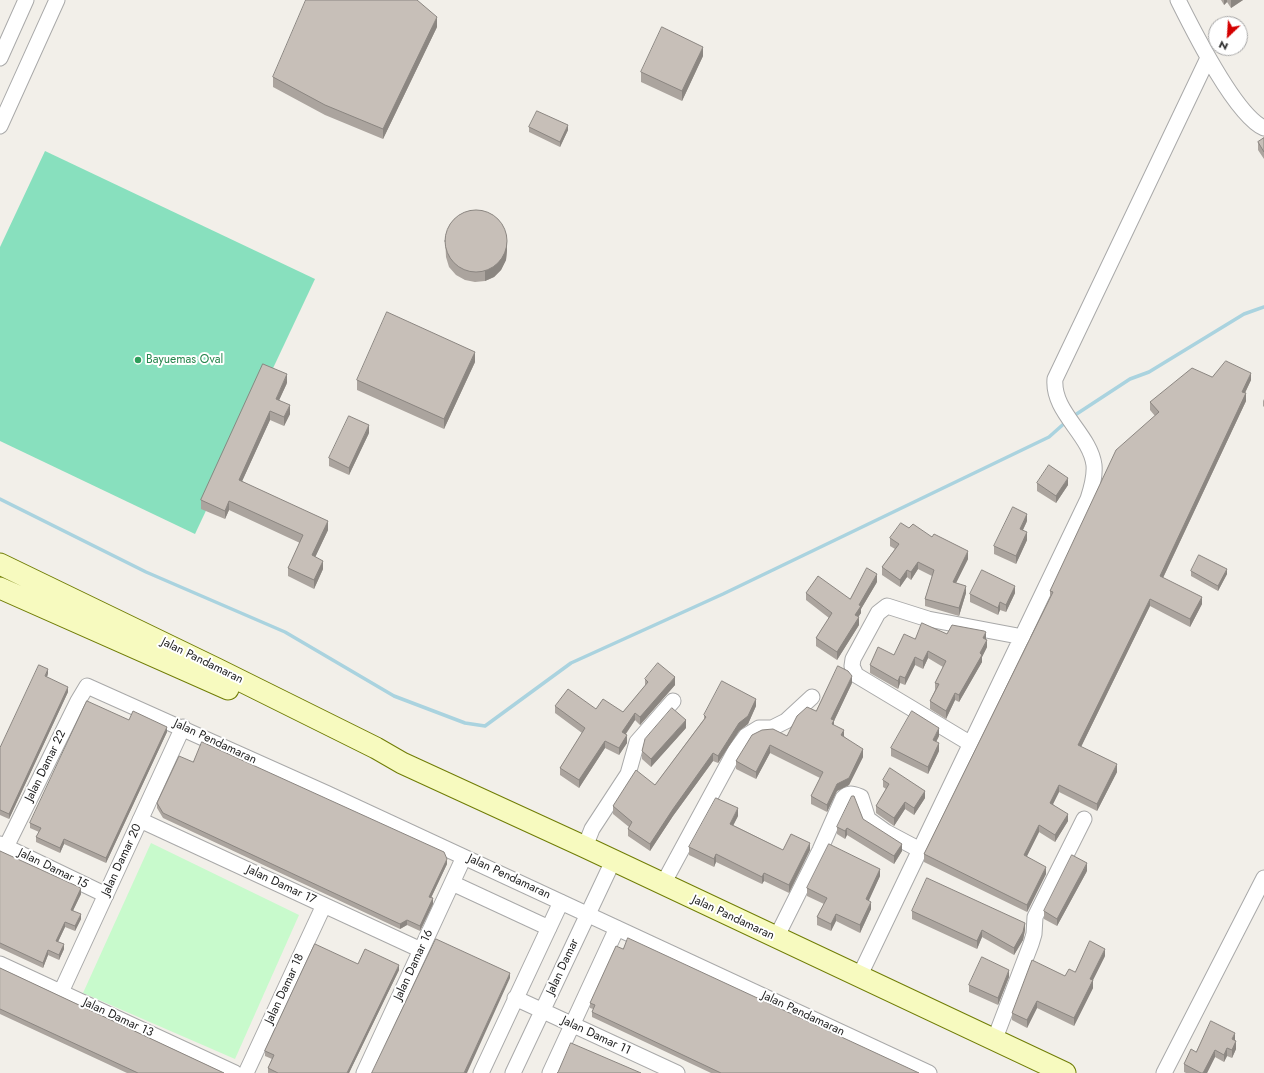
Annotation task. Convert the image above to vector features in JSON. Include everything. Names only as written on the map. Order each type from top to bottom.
[{"type":"main road","name":"Jalan Pandamaran","points":[[0,564],[224,672],[376,748],[402,763],[585,847],[1065,1073]]},
{"type":"main road","name":"Jalan Pandamaran","points":[[0,588],[373,755],[402,763]]},
{"type":"street","points":[[0,58],[26,0]]},
{"type":"street","points":[[0,126],[57,0]]},
{"type":"street","points":[[1178,0],[1208,58],[1239,104],[1258,126],[1264,128]]},
{"type":"street","points":[[859,977],[1088,499],[1094,480],[1094,464],[1087,448],[1061,404],[1054,389],[1055,379],[1208,58]]},
{"type":"street","points":[[971,744],[856,674],[852,666],[853,659],[878,613],[887,606],[928,619],[1023,637]]},
{"type":"street","name":"Jalan Pendamaran","points":[[87,686],[183,727],[929,1073]]},
{"type":"street","name":"Jalan Damar 22","points":[[3,845],[87,686]]},
{"type":"street","points":[[663,884],[735,751],[746,736],[759,728],[772,728],[786,721],[812,697]]},
{"type":"street","points":[[585,847],[592,829],[628,774],[637,742],[673,701]]},
{"type":"street","name":"Jalan Damar 20","points":[[61,992],[183,727]]},
{"type":"street","points":[[776,938],[820,850],[843,798],[847,794],[861,797],[868,819],[886,832],[920,850]]},
{"type":"street","points":[[994,1040],[1031,944],[1034,934],[1035,917],[1084,819]]},
{"type":"street","name":"Jalan Damar 17","points":[[140,820],[421,950]]},
{"type":"street","name":"Jalan Damar 15","points":[[3,845],[106,894]]},
{"type":"street","name":"Jalan Damar 16","points":[[364,1073],[464,857]]},
{"type":"street","name":"Jalan Damar","points":[[513,1073],[614,861]]},
{"type":"street","points":[[1164,1073],[1264,878]]},
{"type":"street","points":[[452,883],[549,928]]},
{"type":"street","points":[[481,1073],[561,902]]},
{"type":"street","name":"Jalan Damar 18","points":[[246,1073],[324,905]]},
{"type":"street","points":[[550,1073],[617,928]]},
{"type":"street","name":"Jalan Damar 13","points":[[0,964],[235,1073]]},
{"type":"street","name":"Jalan Damar 11","points":[[516,998],[669,1071]]},
{"type":"green space","name":"Bayuemas Oval","points":[[45,151],[315,279],[195,534],[0,441],[0,247]]},
{"type":"green space","points":[[151,843],[299,915],[235,1059],[83,993]]},
{"type":"building","points":[[306,0],[417,0],[437,17],[383,129],[325,105],[273,77]]},
{"type":"building","points":[[662,27],[703,47],[682,91],[641,72]]},
{"type":"building","points":[[537,111],[568,125],[560,142],[529,127]]},
{"type":"building","points":[[1264,138],[1264,152],[1258,142]]},
{"type":"building","points":[[476,210],[488,212],[498,219],[505,229],[507,241],[505,253],[498,263],[488,270],[476,272],[464,270],[454,263],[447,253],[445,241],[447,229],[454,219],[464,212]]},
{"type":"building","points":[[387,312],[475,352],[444,419],[357,380]]},
{"type":"building","points":[[1226,361],[1251,373],[1242,392],[1246,393],[1160,576],[1202,597],[1190,619],[1150,599],[1078,745],[1117,764],[1097,804],[1059,785],[1050,803],[1068,814],[1055,835],[1039,825],[1024,855],[1046,867],[1027,905],[924,854],[1053,592],[1050,591],[1116,450],[1159,412],[1150,402],[1192,368],[1212,377]]},
{"type":"building","points":[[263,364],[287,374],[276,399],[290,405],[284,417],[270,411],[239,480],[328,521],[312,555],[323,561],[314,580],[288,568],[303,535],[229,501],[225,511],[201,500]]},
{"type":"building","points":[[349,416],[369,425],[349,468],[329,458]]},
{"type":"building","points":[[1049,465],[1068,478],[1056,496],[1037,483]]},
{"type":"building","points":[[1013,507],[1027,514],[1020,529],[1027,532],[1016,556],[994,546]]},
{"type":"building","points":[[901,523],[909,528],[913,524],[932,537],[934,534],[968,551],[953,582],[966,586],[959,608],[925,599],[934,570],[918,562],[911,572],[907,570],[900,580],[882,567],[899,544],[890,538]]},
{"type":"building","points":[[1199,555],[1227,569],[1218,586],[1191,571]]},
{"type":"building","points":[[867,568],[877,574],[859,605],[861,606],[855,615],[859,617],[837,652],[816,638],[832,613],[806,593],[818,576],[850,599]]},
{"type":"building","points":[[982,570],[1015,586],[1006,605],[1000,602],[998,608],[970,594]]},
{"type":"building","points":[[922,623],[947,634],[952,625],[986,632],[983,638],[987,640],[980,653],[982,655],[959,695],[955,693],[946,711],[930,701],[939,684],[935,683],[946,661],[928,651],[923,661],[915,657],[905,678],[900,676],[898,681],[870,665],[878,647],[894,655],[904,634],[915,639]]},
{"type":"building","points":[[658,663],[675,677],[640,717],[635,713],[622,732],[627,735],[619,748],[605,741],[579,780],[560,768],[585,728],[555,706],[568,689],[596,709],[603,699],[623,712],[648,682],[645,679]]},
{"type":"building","points":[[39,665],[48,669],[45,676],[68,687],[9,814],[0,810],[0,748]]},
{"type":"building","points":[[838,666],[848,671],[852,676],[831,719],[834,720],[832,724],[844,730],[841,735],[863,749],[849,778],[837,784],[827,805],[811,796],[823,772],[770,745],[756,772],[736,761],[752,735],[762,730],[773,729],[787,736],[797,716],[807,707],[816,711]]},
{"type":"building","points":[[722,681],[756,699],[748,716],[739,723],[718,756],[713,753],[650,844],[628,829],[632,822],[613,806],[636,770],[655,785],[706,717],[704,715]]},
{"type":"building","points":[[87,701],[129,720],[133,711],[167,727],[106,858],[64,839],[60,848],[36,837],[41,828],[30,823]]},
{"type":"building","points":[[672,708],[686,720],[651,759],[642,751],[645,739]]},
{"type":"building","points":[[912,711],[939,728],[933,740],[939,743],[928,767],[891,748]]},
{"type":"building","points":[[202,742],[444,852],[447,859],[429,897],[433,898],[420,926],[407,920],[400,924],[163,813],[157,803],[179,756],[193,762]]},
{"type":"building","points":[[890,768],[925,791],[914,808],[905,802],[894,818],[876,806],[889,784],[883,780]]},
{"type":"building","points":[[852,796],[854,796],[863,819],[902,844],[894,856],[847,828],[845,831],[837,827]]},
{"type":"building","points":[[716,798],[738,808],[730,824],[783,850],[791,834],[810,843],[789,885],[764,873],[762,877],[716,854],[714,859],[689,847]]},
{"type":"building","points":[[829,844],[880,869],[866,899],[871,902],[860,925],[836,914],[831,924],[817,917],[827,898],[807,888]]},
{"type":"building","points":[[0,851],[81,888],[71,910],[81,914],[75,926],[65,922],[56,941],[64,944],[59,955],[48,950],[43,963],[0,943]]},
{"type":"building","points":[[1072,855],[1087,863],[1057,919],[1044,911]]},
{"type":"building","points":[[927,878],[1025,923],[1023,932],[1014,948],[982,930],[977,941],[912,911]]},
{"type":"building","points":[[628,938],[919,1073],[721,1073],[592,1012],[595,1005],[590,1003],[616,946],[623,949]]},
{"type":"building","points":[[436,939],[510,973],[464,1073],[372,1073]]},
{"type":"building","points":[[1090,941],[1105,949],[1090,979],[1093,980],[1074,1018],[1037,1001],[1027,1020],[1012,1013],[1032,960],[1065,976],[1069,969],[1075,972]]},
{"type":"building","points":[[315,944],[358,964],[365,949],[399,965],[347,1073],[278,1073],[268,1068],[274,1055],[265,1051]]},
{"type":"building","points":[[982,957],[1009,970],[998,998],[969,985]]},
{"type":"building","points":[[0,968],[224,1073],[138,1073],[0,1009]]},
{"type":"building","points":[[1211,1021],[1235,1033],[1232,1039],[1236,1041],[1232,1050],[1227,1048],[1224,1055],[1215,1050],[1203,1073],[1201,1073],[1184,1064],[1191,1049],[1196,1052]]},
{"type":"building","points":[[571,1043],[641,1073],[557,1073]]},
{"type":"waterway","points":[[1072,417],[1130,379],[1149,372],[1244,314],[1264,307]]},
{"type":"waterway","points":[[0,499],[146,572],[285,632],[394,696],[465,723],[485,726],[571,663],[723,594],[1049,437],[1067,421]]},
{"type":"place","name":"Bayuemas Oval","points":[[138,360]]}]
